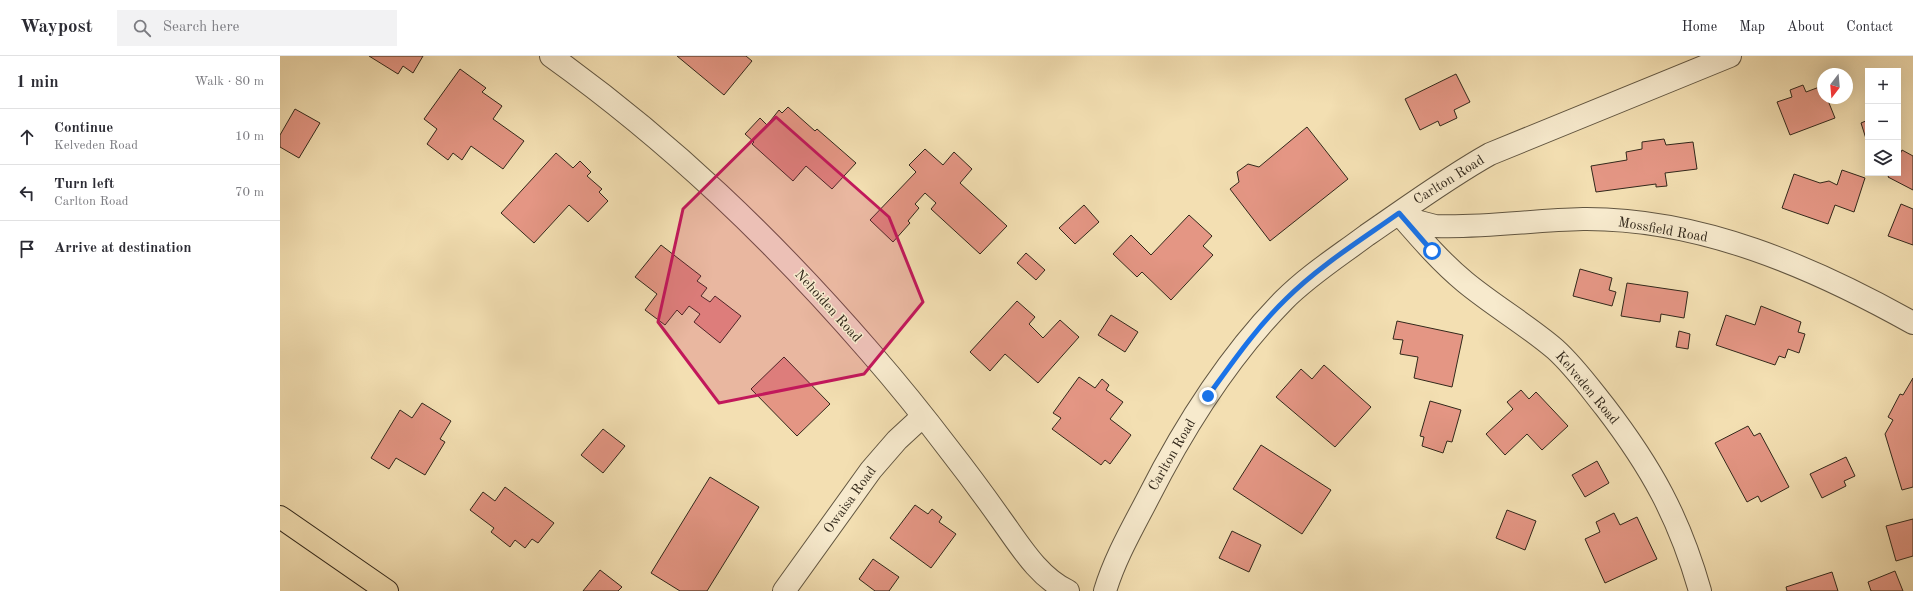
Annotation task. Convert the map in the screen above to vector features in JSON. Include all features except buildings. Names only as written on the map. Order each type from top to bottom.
[{"type":"main road","points":[[280,517],[387,591]]},
{"type":"street","name":"Nehoiden Road","points":[[551,56],[661,142],[739,211],[840,319],[923,416],[1026,554],[1052,581],[1068,591]]},
{"type":"street","name":"Carlton Road","points":[[1104,591],[1124,545],[1172,453],[1202,405],[1253,335],[1276,309],[1302,284],[1453,175],[1490,154],[1730,56]]},
{"type":"street","name":"Mossfield Road","points":[[1399,213],[1412,220],[1435,226],[1582,219],[1631,222],[1675,229],[1728,242],[1789,261],[1823,276],[1913,323]]},
{"type":"street","name":"Kelveden Road","points":[[1399,213],[1432,251],[1466,283],[1554,349],[1589,386],[1628,438],[1658,484],[1682,536],[1700,591]]},
{"type":"street","name":"Owaisa Road","points":[[784,591],[871,470],[897,440],[923,416]]},
{"type":"highlighted area","points":[[776,117],[889,217],[923,302],[864,374],[719,403],[658,322],[683,209]]},
{"type":"route","points":[[1208,396],[1253,335],[1286,299],[1322,268],[1399,213],[1432,251]]}]
